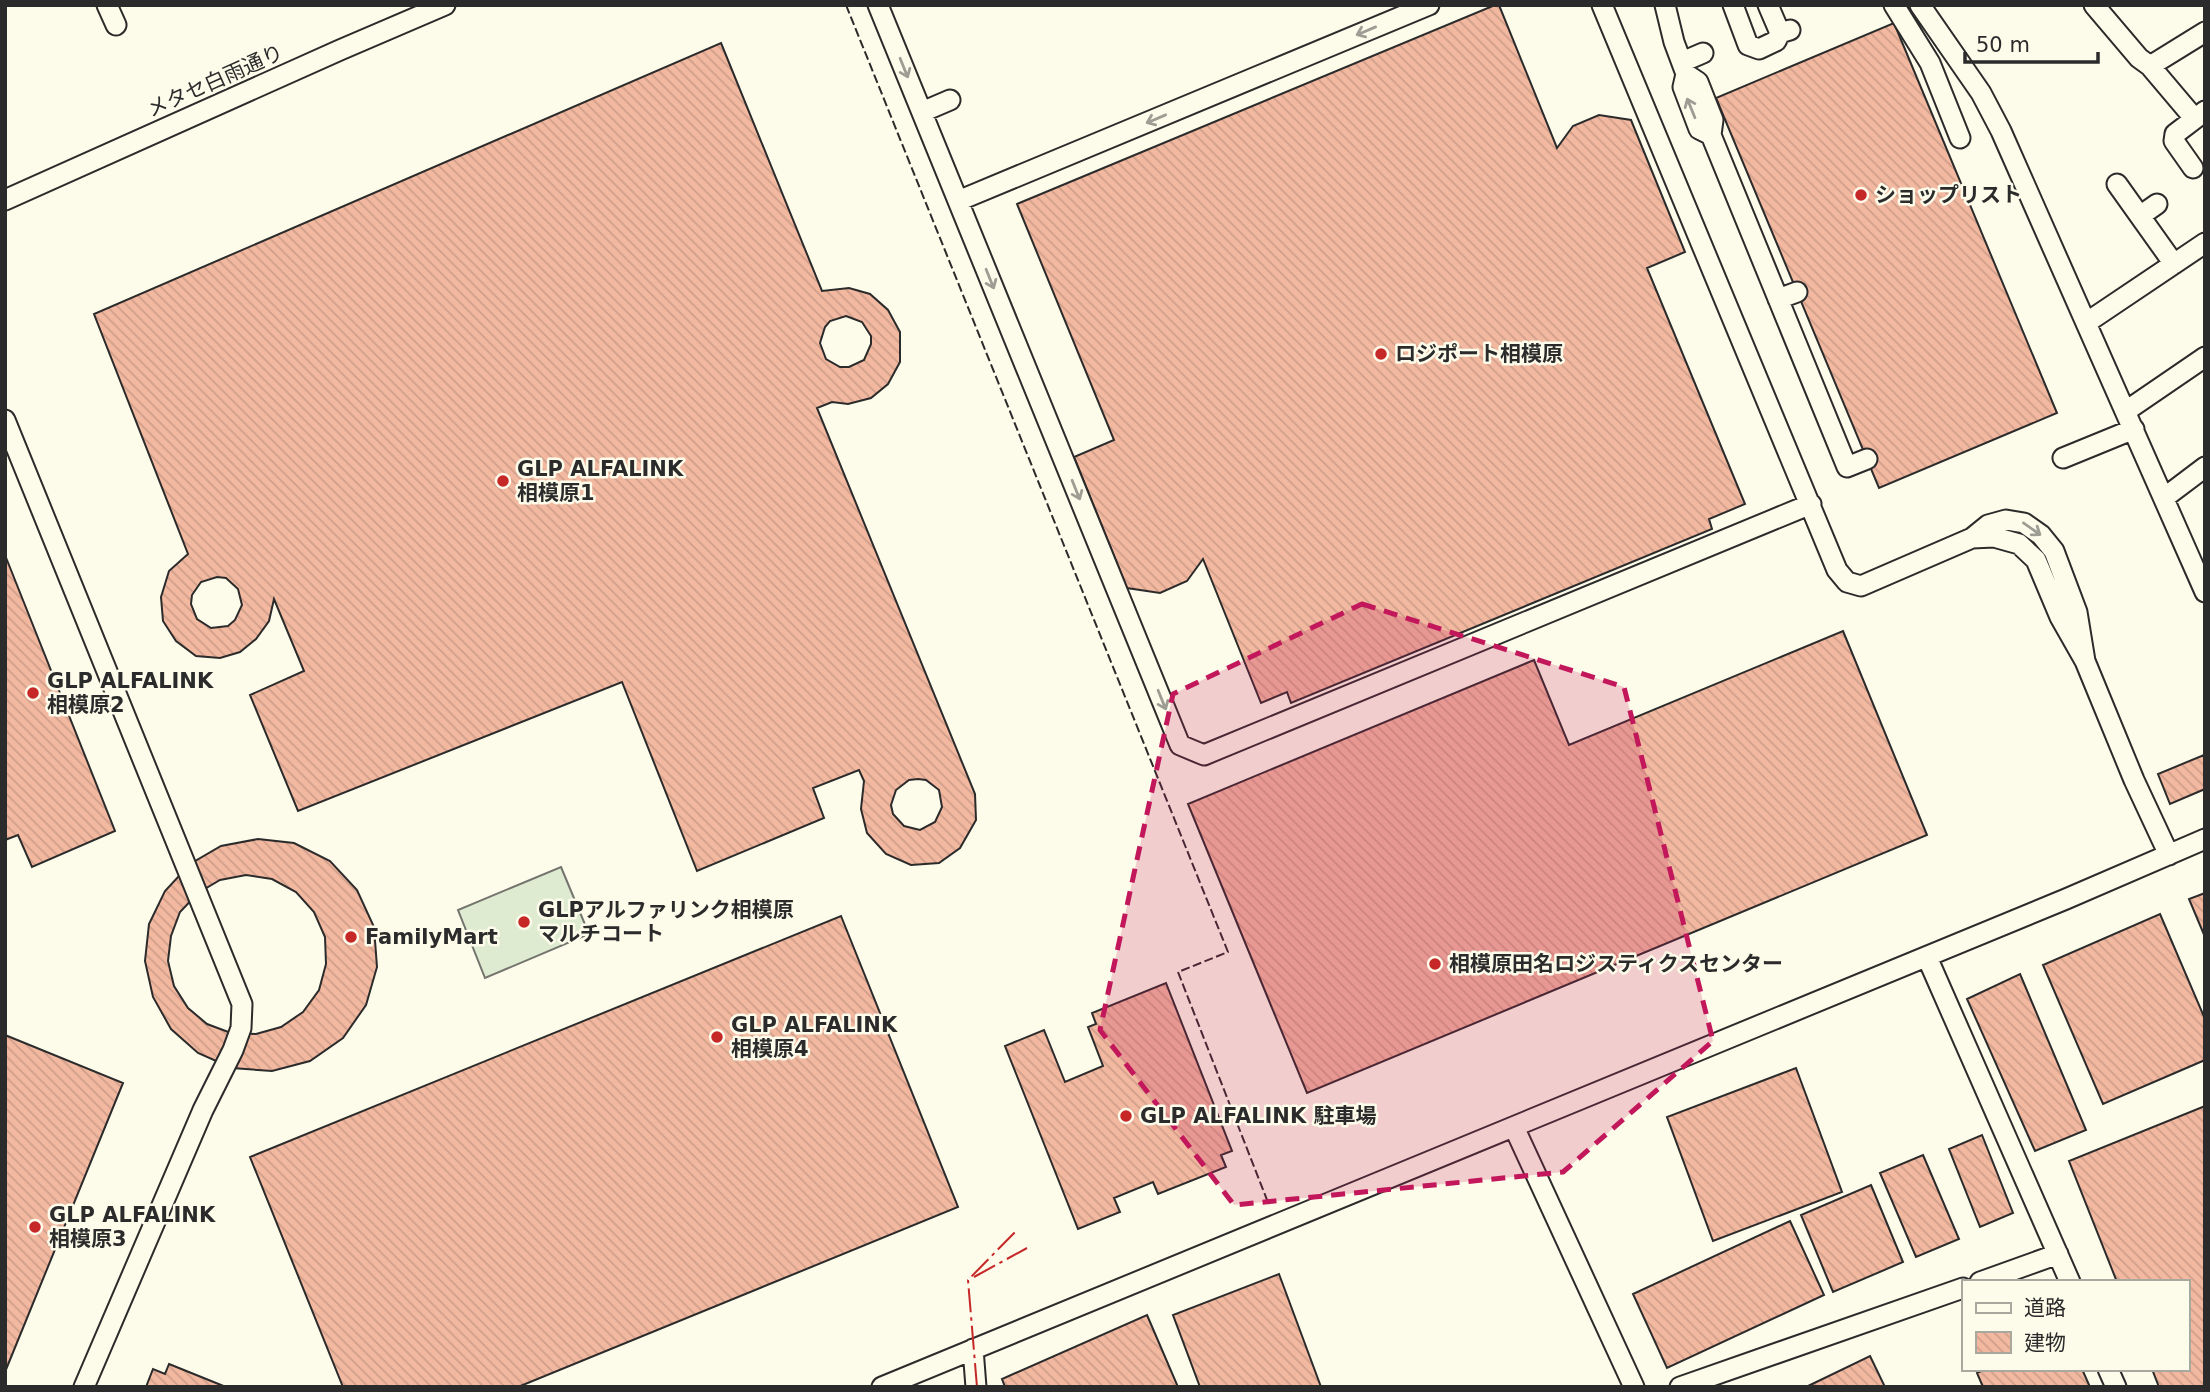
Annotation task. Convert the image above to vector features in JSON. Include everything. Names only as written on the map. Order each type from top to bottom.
[{"type":"street","points":[[107,5],[116,25]]},
{"type":"street","name":"メタセ白雨通り","points":[[5,200],[444,5]]},
{"type":"street","points":[[878,5],[1180,745],[1204,755],[1811,504]]},
{"type":"street","points":[[958,201],[1429,5]]},
{"type":"street","points":[[1602,5],[1838,570],[1847,582],[1861,586],[1972,538],[1994,537],[2019,544],[2036,561],[2060,617],[2085,661],[2134,780],[2169,855]]},
{"type":"street","points":[[1665,5],[1684,68],[1698,82],[1713,120],[1711,135],[1847,467],[1867,459]]},
{"type":"street","points":[[1732,5],[1741,38],[1748,45],[1759,49],[1776,41],[1785,32],[1768,5]]},
{"type":"street","points":[[1894,5],[1930,63],[1960,138]]},
{"type":"street","points":[[2094,5],[2139,58],[2199,115],[2175,134],[2174,141],[2193,168]]},
{"type":"street","points":[[1924,7],[1981,93],[2001,131],[2205,592]]},
{"type":"street","points":[[2150,66],[2205,32]]},
{"type":"street","points":[[1684,68],[1703,53]]},
{"type":"street","points":[[922,112],[950,100]]},
{"type":"street","points":[[2117,184],[2174,264]]},
{"type":"street","points":[[2140,216],[2157,204]]},
{"type":"street","points":[[2086,323],[2205,243]]},
{"type":"street","points":[[1778,299],[1797,292]]},
{"type":"street","points":[[2063,458],[2130,420],[2205,357]]},
{"type":"street","points":[[5,421],[242,1004],[241,1028],[233,1050],[203,1110],[85,1387]]},
{"type":"street","points":[[2164,498],[2205,467]]},
{"type":"street","points":[[883,1387],[1927,957],[2205,839]]},
{"type":"street","points":[[1927,957],[2069,1280]]},
{"type":"street","points":[[1514,1127],[1634,1387]]},
{"type":"street","points":[[1986,1280],[2058,1254]]},
{"type":"street","points":[[1680,1387],[1962,1288]]},
{"type":"street","points":[[973,1349],[976,1387]]},
{"type":"street","points":[[2109,1371],[2116,1387]]},
{"type":"highlighted area","points":[[1362,604],[1624,687],[1713,1041],[1563,1172],[1234,1205],[1100,1030],[1173,694]]},
{"type":"green space","name":"GLPアルファリンク相模原 マルチコート","points":[[561,867],[589,934],[485,978],[458,910]]},
{"type":"building","name":"ロジポート相模原","points":[[1499,5],[1557,148],[1573,126],[1599,115],[1631,120],[1685,252],[1647,268],[1745,504],[1709,519],[1712,529],[1291,703],[1287,692],[1261,703],[1203,559],[1187,581],[1160,593],[1127,588],[1074,457],[1114,440],[1017,204]]},
{"type":"building","name":"ショップリスト","points":[[1894,23],[2057,413],[1879,488],[1716,98]]},
{"type":"building","name":"GLP ALFALINK 相模原1","points":[[721,43],[822,291],[849,288],[870,294],[888,310],[900,332],[900,362],[888,384],[871,398],[848,404],[832,402],[817,408],[975,794],[976,820],[960,848],[939,863],[911,865],[886,854],[867,833],[861,809],[864,781],[859,770],[813,788],[824,818],[697,871],[622,682],[298,811],[250,695],[304,671],[274,599],[269,621],[256,639],[240,652],[220,658],[196,656],[176,641],[163,621],[161,597],[169,571],[188,554],[94,314]],"holes":[[[846,316],[862,322],[871,336],[871,344],[864,360],[849,367],[840,367],[826,359],[820,343],[830,321]],[[217,577],[226,578],[238,589],[242,605],[235,620],[228,626],[211,628],[197,619],[191,604],[192,595],[201,582]],[[909,780],[926,780],[939,790],[942,807],[935,822],[920,830],[904,826],[893,814],[891,805],[896,790]]]},
{"type":"building","name":"GLP ALFALINK 相模原2","points":[[5,555],[115,831],[32,867],[18,835],[5,840]]},
{"type":"building","name":"相模原田名ロジスティクスセンター","points":[[1843,631],[1927,835],[1307,1093],[1188,804],[1534,660],[1569,745]]},
{"type":"building","points":[[2204,755],[2205,789],[2170,804],[2158,774]]},
{"type":"building","points":[[258,839],[294,843],[330,861],[357,890],[374,927],[377,967],[366,1005],[343,1038],[310,1061],[272,1071],[232,1068],[198,1053],[171,1029],[153,997],[145,961],[149,924],[165,891],[190,864],[221,846]],"holes":[[[246,875],[272,879],[296,892],[314,912],[325,937],[326,964],[319,990],[303,1012],[281,1027],[256,1034],[231,1033],[207,1024],[188,1008],[174,986],[168,961],[171,936],[180,912],[198,893],[220,880]]]},
{"type":"building","points":[[2205,893],[2205,937],[2189,899]]},
{"type":"building","points":[[2160,914],[2205,1019],[2205,1060],[2103,1104],[2043,965]]},
{"type":"building","name":"GLP ALFALINK 相模原4","points":[[841,916],[958,1207],[518,1387],[343,1387],[250,1157]]},
{"type":"building","points":[[2020,974],[2086,1130],[2035,1151],[1967,999]]},
{"type":"building","name":"GLP ALFALINK 駐車場","points":[[1166,983],[1232,1151],[1221,1155],[1226,1167],[1158,1194],[1153,1182],[1114,1198],[1120,1212],[1078,1229],[1005,1046],[1044,1030],[1065,1082],[1103,1066],[1088,1027],[1096,1024],[1092,1013]]},
{"type":"building","name":"GLP ALFALINK 相模原3","points":[[5,1035],[123,1083],[5,1372]]},
{"type":"building","points":[[1796,1068],[1842,1192],[1713,1241],[1667,1117]]},
{"type":"building","points":[[2205,1106],[2205,1387],[2159,1387],[2153,1371],[2189,1371],[2189,1280],[2116,1280],[2069,1161]]},
{"type":"building","points":[[1982,1135],[2013,1213],[1980,1227],[1949,1149]]},
{"type":"building","points":[[1923,1155],[1959,1239],[1916,1257],[1880,1173]]},
{"type":"building","points":[[1871,1185],[1903,1262],[1833,1292],[1801,1215]]},
{"type":"building","points":[[1790,1221],[1824,1295],[1667,1368],[1633,1294]]},
{"type":"building","points":[[1279,1274],[1321,1387],[1200,1387],[1173,1315]]},
{"type":"building","points":[[1147,1315],[1178,1387],[1005,1387],[1002,1379]]},
{"type":"building","points":[[1870,1356],[1885,1387],[1806,1387]]},
{"type":"building","points":[[169,1364],[226,1387],[146,1387],[153,1369],[165,1374]]},
{"type":"building","points":[[2083,1371],[2090,1387],[1983,1387],[1977,1373]]},
{"type":"fence","points":[[846,5],[1228,952],[1178,972],[1269,1205]]},
{"type":"power","points":[[977,1387],[968,1280],[1018,1229]]},
{"type":"power","points":[[974,1277],[1027,1248]]},
{"type":"place","name":"ショップリスト","points":[[1861,195]]},
{"type":"place","name":"ロジポート相模原","points":[[1381,354]]},
{"type":"place","name":"GLP ALFALINK 相模原1","points":[[503,481]]},
{"type":"place","name":"GLP ALFALINK 相模原2","points":[[33,693]]},
{"type":"place","name":"GLPアルファリンク相模原 マルチコート","points":[[524,922]]},
{"type":"place","name":"FamilyMart","points":[[351,937]]},
{"type":"place","name":"相模原田名ロジスティクスセンター","points":[[1435,964]]},
{"type":"place","name":"GLP ALFALINK 相模原4","points":[[717,1037]]},
{"type":"place","name":"GLP ALFALINK 駐車場","points":[[1126,1116]]},
{"type":"place","name":"GLP ALFALINK 相模原3","points":[[35,1227]]}]
